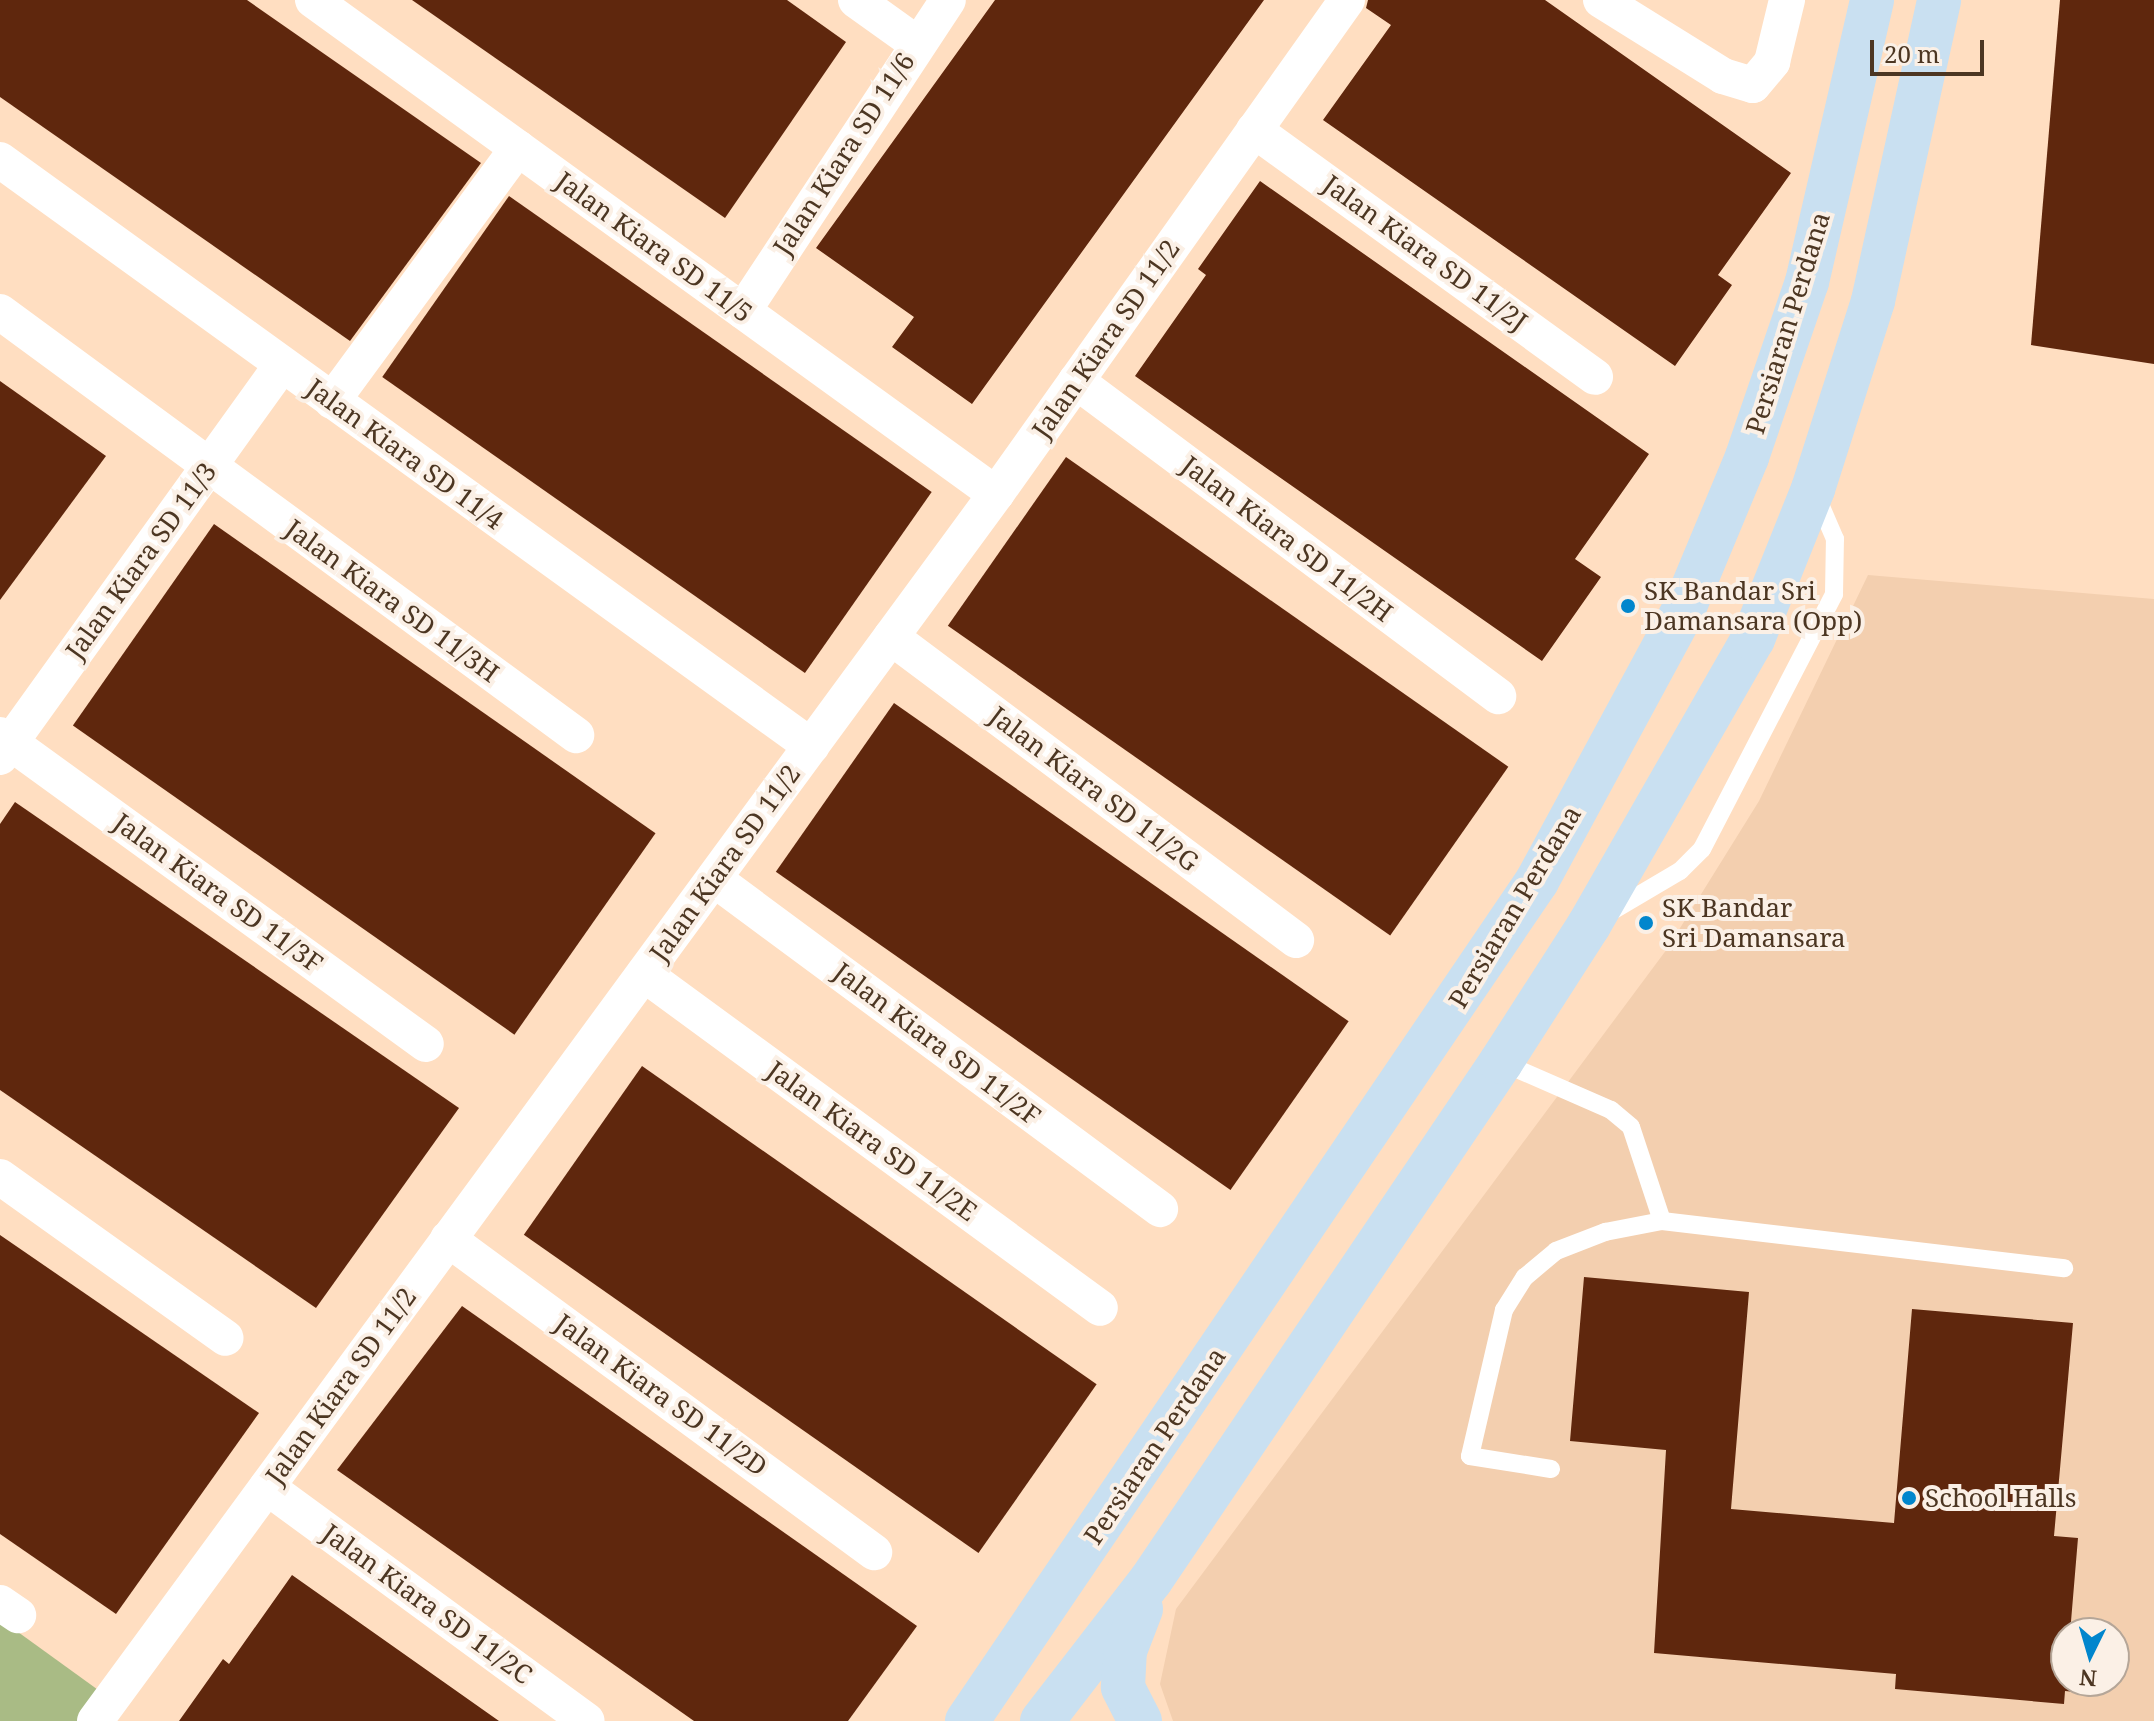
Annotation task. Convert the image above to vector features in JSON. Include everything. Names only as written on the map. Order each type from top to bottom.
[{"type":"main road","name":"Persiaran Perdana","points":[[967,1721],[1513,919],[1683,611],[1747,457],[1807,282],[1872,0]]},
{"type":"main road","points":[[1042,1721],[1151,1580],[1501,1062],[1589,925],[1753,639],[1813,489],[1873,301],[1939,0]]},
{"type":"main road","points":[[1140,1721],[1123,1687],[1125,1651],[1151,1580]]},
{"type":"street","name":"Jalan Kiara SD 11/5","points":[[313,0],[996,494]]},
{"type":"street","points":[[856,0],[916,43]]},
{"type":"street","name":"Jalan Kiara SD 11/6","points":[[743,311],[916,43],[948,0]]},
{"type":"street","name":"Jalan Kiara SD 11/2","points":[[95,1721],[996,494],[1347,0]]},
{"type":"street","points":[[1601,0],[1723,76],[1753,85],[1772,62],[1787,0]]},
{"type":"street","name":"Jalan Kiara SD 11/2J","points":[[1254,130],[1595,377]]},
{"type":"street","points":[[332,401],[518,148]]},
{"type":"street","name":"Jalan Kiara SD 11/4","points":[[0,160],[811,746]]},
{"type":"street","name":"Jalan Kiara SD 11/3H","points":[[0,312],[576,735]]},
{"type":"street","name":"Jalan Kiara SD 11/3","points":[[3,745],[282,365]]},
{"type":"street","name":"Jalan Kiara SD 11/2H","points":[[1076,381],[1498,696]]},
{"type":"street","name":"Jalan Kiara SD 11/2G","points":[[891,637],[1296,940]]},
{"type":"street","name":"Jalan Kiara SD 11/3F","points":[[3,745],[426,1044]]},
{"type":"street","name":"Jalan Kiara SD 11/2F","points":[[714,879],[1160,1209]]},
{"type":"street","name":"Jalan Kiara SD 11/2E","points":[[644,974],[1100,1308]]},
{"type":"street","points":[[0,1177],[226,1338]]},
{"type":"street","name":"Jalan Kiara SD 11/2D","points":[[448,1239],[874,1552]]},
{"type":"street","name":"Jalan Kiara SD 11/2C","points":[[267,1487],[587,1721]]},
{"type":"lane","points":[[1589,925],[1680,871],[1702,849],[1834,594],[1835,539],[1813,489]]},
{"type":"lane","points":[[1501,1062],[1611,1110],[1631,1127],[1643,1149],[1662,1221]]},
{"type":"lane","points":[[1551,1469],[1470,1456],[1504,1310],[1525,1277],[1556,1251],[1605,1232],[1662,1221],[2064,1268]]},
{"type":"shaded area","points":[[1868,575],[2154,599],[2154,1721],[1173,1721],[1160,1684],[1176,1609],[1667,949],[1759,801]]},
{"type":"green space","points":[[0,1619],[101,1692],[80,1721],[0,1721]]},
{"type":"building","points":[[0,0],[247,0],[481,163],[350,341],[0,97]]},
{"type":"building","points":[[412,0],[787,0],[846,42],[725,218]]},
{"type":"building","points":[[995,0],[1264,0],[972,404],[892,347],[914,317],[816,248]]},
{"type":"building","points":[[1368,0],[1545,0],[1791,173],[1718,275],[1732,285],[1675,366],[1323,120],[1391,25],[1366,8]]},
{"type":"building","points":[[2060,0],[2154,0],[2154,364],[2031,345]]},
{"type":"building","points":[[1260,181],[1649,454],[1575,559],[1601,577],[1542,661],[1135,376],[1206,275],[1198,269]]},
{"type":"building","points":[[509,196],[932,492],[805,673],[382,377]]},
{"type":"building","points":[[0,381],[106,456],[0,600]]},
{"type":"building","points":[[1066,457],[1508,767],[1390,935],[948,626]]},
{"type":"building","points":[[214,524],[656,833],[514,1035],[73,726]]},
{"type":"building","points":[[894,703],[1349,1021],[1230,1190],[776,872]]},
{"type":"building","points":[[15,802],[459,1108],[316,1308],[0,1090],[0,824]]},
{"type":"building","points":[[642,1066],[1097,1384],[978,1553],[524,1235]]},
{"type":"building","points":[[0,1235],[259,1413],[116,1614],[0,1534]]},
{"type":"building","name":"School Halls","points":[[1584,1277],[1749,1292],[1731,1509],[1894,1523],[1912,1309],[2073,1323],[2054,1536],[2078,1538],[2071,1617],[2050,1617],[2050,1697],[2065,1697],[2064,1704],[1895,1689],[1896,1674],[1654,1653],[1666,1450],[1570,1441]]},
{"type":"building","points":[[462,1306],[917,1626],[848,1721],[694,1721],[337,1470]]},
{"type":"building","points":[[292,1575],[499,1721],[179,1721],[223,1659],[229,1664]]},
{"type":"place","name":"SK Bandar Sri Damansara (Opp)","points":[[1628,606]]},
{"type":"place","name":"SK Bandar Sri Damansara","points":[[1646,923]]},
{"type":"place","name":"School Halls","points":[[1909,1498]]}]
